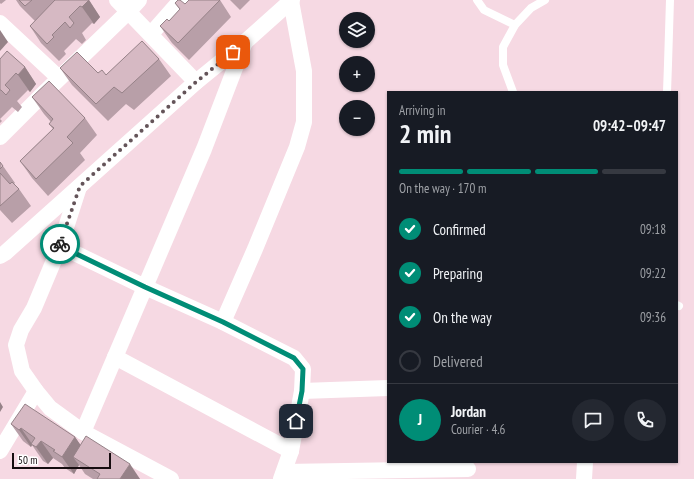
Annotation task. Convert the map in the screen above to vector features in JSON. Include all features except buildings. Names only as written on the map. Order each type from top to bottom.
[{"type":"street","points":[[117,0],[134,6],[151,34],[196,82]]},
{"type":"street","points":[[151,34],[181,0]]},
{"type":"street","points":[[2,252],[80,186],[196,82],[245,42],[292,0]]},
{"type":"street","points":[[223,322],[297,147],[304,122],[304,71],[292,0]]},
{"type":"street","points":[[0,137],[134,6]]},
{"type":"street","points":[[0,23],[59,78]]},
{"type":"street","points":[[83,432],[204,148],[245,42]]},
{"type":"street","points":[[80,186],[60,246],[34,308],[21,330],[16,345],[22,371],[50,408],[83,432],[168,478]]},
{"type":"street","points":[[60,246],[145,287],[223,322],[294,358],[303,369],[302,391],[291,451],[282,475],[468,470]]},
{"type":"street","points":[[115,357],[291,451]]},
{"type":"street","points":[[302,391],[387,388]]},
{"type":"street","points":[[0,451],[36,391]]},
{"type":"street","points":[[584,479],[585,463]]},
{"type":"lane","points":[[477,0],[484,10],[515,25]]},
{"type":"lane","points":[[513,91],[503,65],[503,47],[515,25],[531,8],[545,0]]},
{"type":"lane","points":[[666,91],[670,0]]},
{"type":"way so far","points":[[60,244],[80,186],[196,82],[233,52]]},
{"type":"route","points":[[60,244],[60,246],[145,287],[223,322],[294,358],[303,369],[302,391],[296,421]]}]
